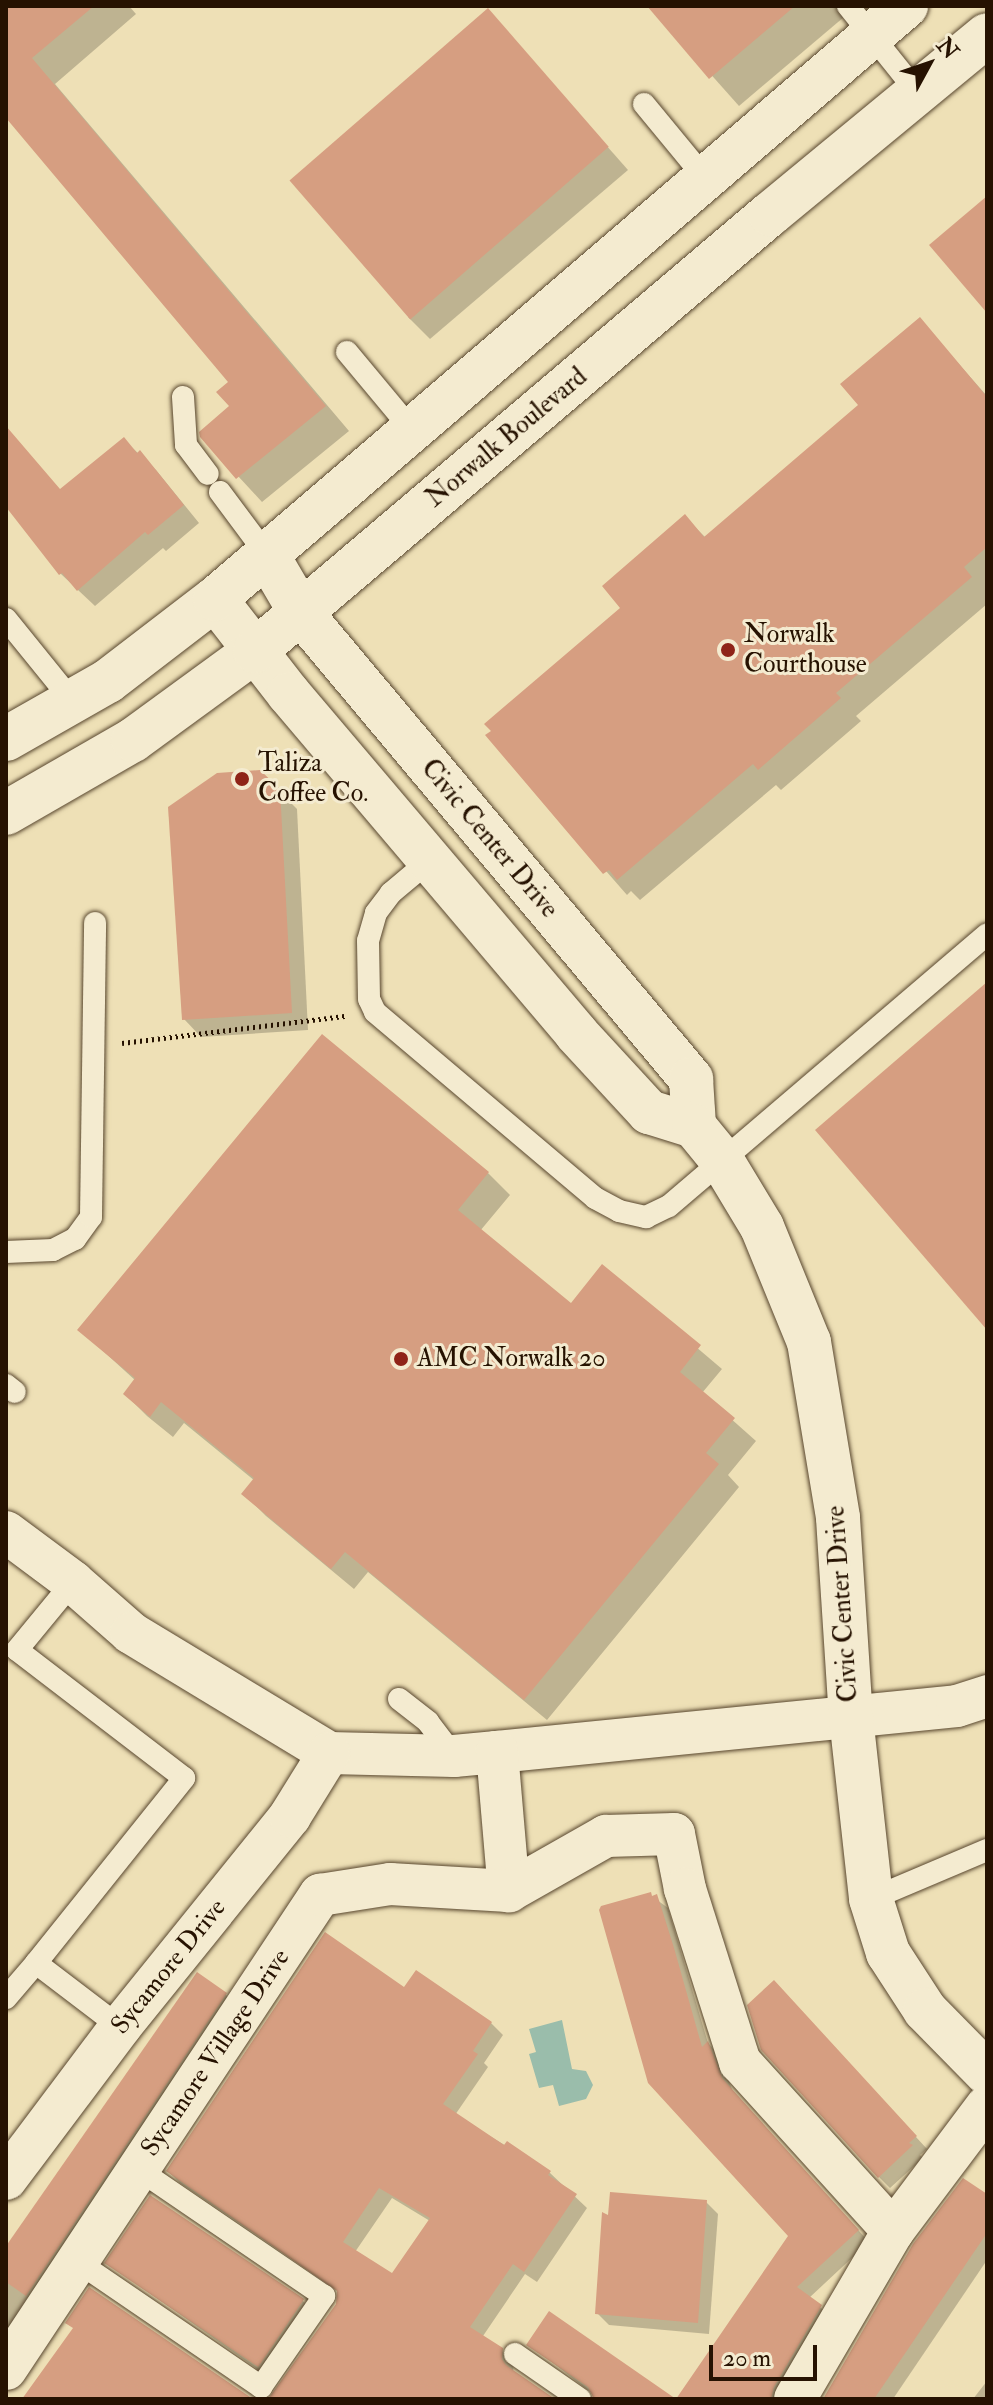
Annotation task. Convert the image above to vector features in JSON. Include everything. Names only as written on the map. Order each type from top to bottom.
[{"type":"main road","points":[[6,739],[74,703],[215,599],[705,178],[860,21],[906,6]]},
{"type":"main road","name":"Norwalk Boulevard","points":[[6,813],[133,740],[255,651],[770,214],[987,35]]},
{"type":"main road","name":"Civic Center Drive","points":[[267,555],[301,613],[691,1079],[708,1142],[762,1227],[809,1342],[838,1518],[851,1717],[871,1899],[888,1953],[925,2010],[987,2073]]},
{"type":"main road","points":[[215,599],[429,861],[576,1033],[649,1112],[708,1142]]},
{"type":"street","points":[[6,1532],[73,1582],[131,1633],[329,1753],[454,1756],[957,1706],[987,1696]]},
{"type":"street","points":[[497,1752],[509,1891],[606,1836],[674,1834],[685,1889],[740,2062],[893,2231]]},
{"type":"street","name":"Sycamore Drive","points":[[6,2179],[120,2027],[290,1816],[329,1753]]},
{"type":"street","name":"Sycamore Village Drive","points":[[6,2369],[320,1895],[390,1884],[509,1891]]},
{"type":"street","points":[[795,2399],[893,2231],[987,2106]]},
{"type":"lane","points":[[860,21],[918,93]]},
{"type":"lane","points":[[644,104],[705,178]]},
{"type":"lane","points":[[347,352],[412,430]]},
{"type":"lane","points":[[183,397],[186,445],[267,555]]},
{"type":"lane","points":[[8,626],[74,703]]},
{"type":"lane","points":[[429,861],[391,893],[376,913],[368,941],[369,999],[375,1012],[595,1198],[619,1211],[646,1217],[669,1206],[708,1142],[987,934]]},
{"type":"lane","points":[[6,1252],[53,1250],[75,1239],[91,1217],[95,923]]},
{"type":"lane","points":[[6,1998],[184,1778],[12,1657],[73,1582]]},
{"type":"lane","points":[[399,1699],[428,1722],[454,1756]]},
{"type":"lane","points":[[871,1899],[987,1850]]},
{"type":"lane","points":[[36,1963],[120,2027]]},
{"type":"lane","points":[[78,2262],[261,2387],[324,2296],[139,2170]]},
{"type":"lane","points":[[515,2354],[580,2399]]},
{"type":"path","points":[[93,1046],[375,1012]]},
{"type":"shaded area","points":[[562,2020],[572,2069],[586,2071],[593,2085],[586,2099],[559,2106],[553,2085],[539,2088],[529,2054],[536,2052],[529,2029]]},
{"type":"building","points":[[6,6],[94,6],[32,58],[326,406],[236,479],[199,432],[229,406],[216,392],[228,382],[6,118]]},
{"type":"building","points":[[647,6],[795,6],[709,79]]},
{"type":"building","points":[[488,8],[609,147],[410,319],[290,181]]},
{"type":"building","points":[[987,196],[987,313],[929,245]]},
{"type":"building","name":"Norwalk Courthouse","points":[[920,317],[987,397],[987,547],[964,567],[972,577],[836,693],[841,698],[758,770],[753,764],[617,880],[609,870],[603,874],[485,735],[491,731],[484,724],[620,608],[602,586],[685,514],[704,537],[858,405],[840,384]]},
{"type":"building","points":[[6,426],[60,489],[124,437],[137,453],[140,450],[184,505],[148,535],[145,532],[77,591],[62,573],[59,575],[6,507]]},
{"type":"building","points":[[260,770],[280,789],[292,1013],[182,1020],[168,807],[217,773]]},
{"type":"building","points":[[987,982],[987,1330],[815,1130]]},
{"type":"building","name":"AMC Norwalk 20","points":[[322,1034],[489,1172],[458,1210],[571,1303],[602,1264],[701,1345],[680,1372],[735,1418],[706,1453],[719,1464],[524,1700],[345,1552],[331,1569],[241,1494],[254,1478],[161,1402],[150,1417],[123,1394],[135,1378],[77,1330]]},
{"type":"building","points":[[651,1892],[652,1896],[657,1894],[702,2047],[708,2041],[722,2078],[859,2230],[797,2287],[822,2305],[774,2387],[771,2399],[676,2399],[788,2236],[648,2083],[599,1910],[601,1906]]},
{"type":"building","points":[[325,1932],[404,1987],[416,1970],[492,2022],[473,2051],[478,2054],[443,2104],[504,2145],[507,2141],[551,2171],[548,2175],[577,2194],[524,2272],[513,2264],[470,2327],[503,2348],[502,2359],[506,2365],[555,2399],[268,2399],[336,2304],[337,2291],[166,2171]],"holes":[[[379,2188],[430,2218],[392,2273],[343,2242]]]},
{"type":"building","points":[[197,1972],[227,1993],[26,2296],[6,2282],[6,2246]]},
{"type":"building","points":[[774,1980],[917,2136],[909,2143],[913,2145],[878,2178],[761,2050],[747,2005]]},
{"type":"building","points":[[963,2178],[987,2194],[987,2233],[874,2399],[823,2399],[913,2244]]},
{"type":"building","points":[[610,2192],[707,2200],[698,2323],[595,2314],[602,2212],[608,2215]]},
{"type":"building","points":[[150,2195],[304,2299],[258,2367],[104,2263]]},
{"type":"building","points":[[89,2287],[253,2399],[22,2399],[73,2328],[65,2323]]},
{"type":"building","points":[[549,2311],[676,2399],[594,2399],[588,2387],[526,2345]]},
{"type":"place","name":"Norwalk Courthouse","points":[[728,650]]},
{"type":"place","name":"Taliza Coffee Co.","points":[[242,779]]},
{"type":"place","name":"AMC Norwalk 20","points":[[401,1359]]}]
